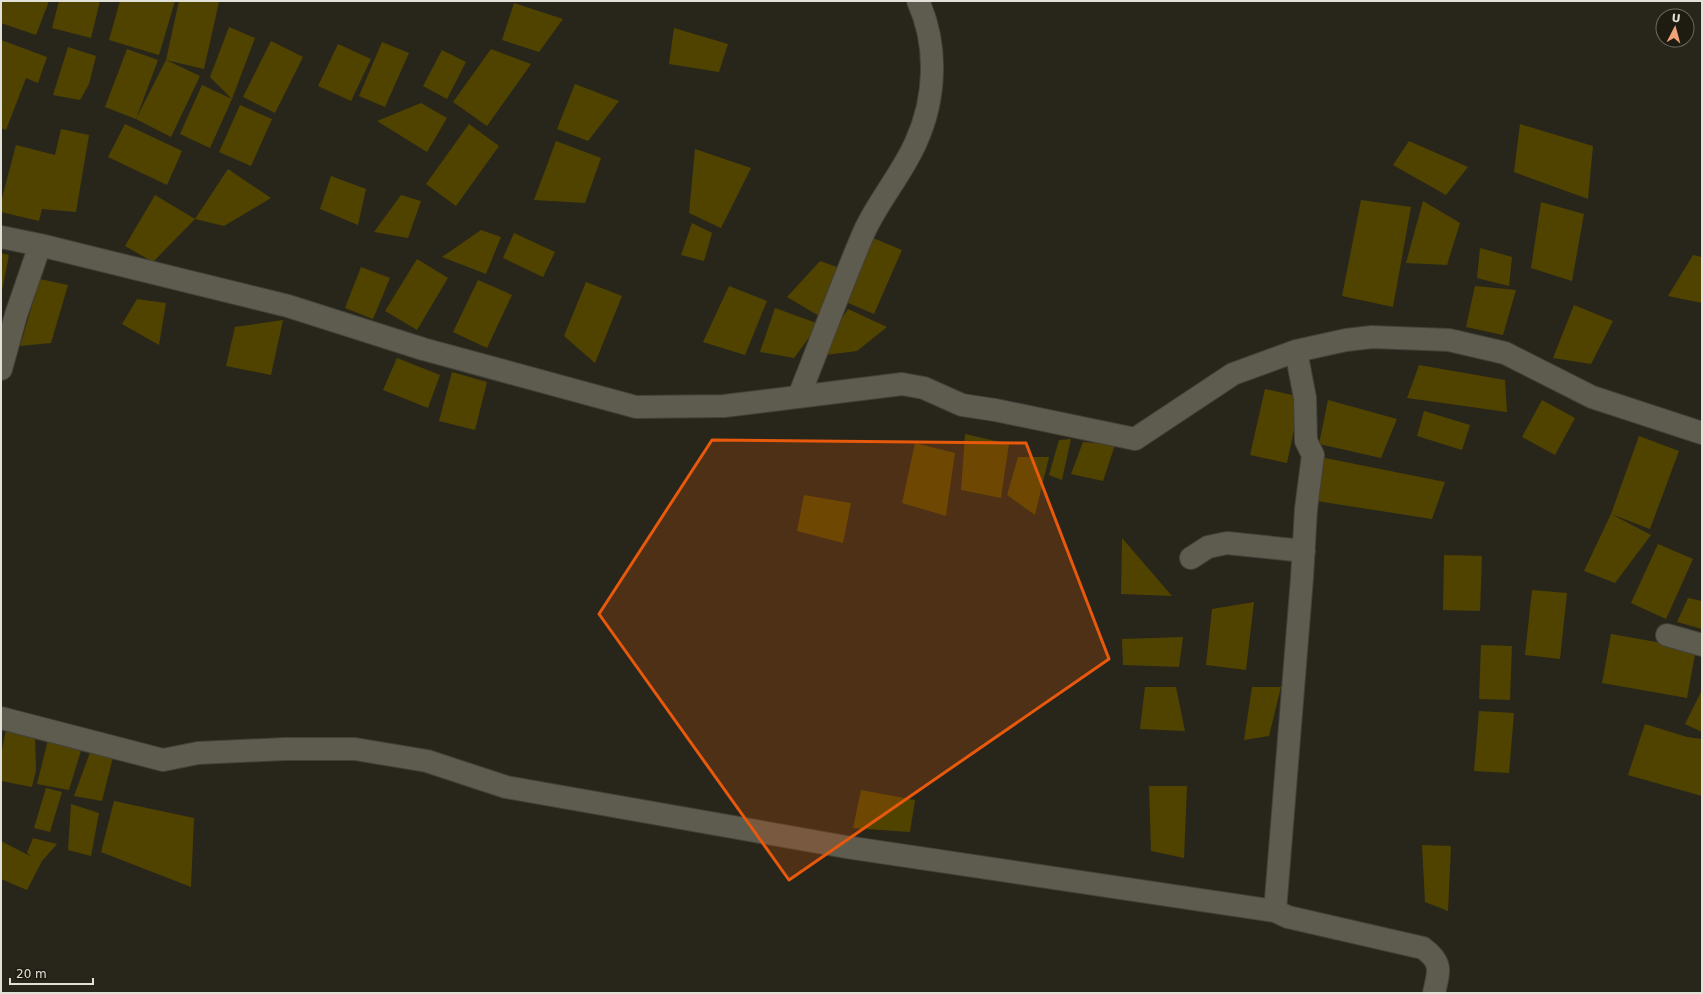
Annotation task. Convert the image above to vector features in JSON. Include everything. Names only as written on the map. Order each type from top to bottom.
[{"type":"street","points":[[799,396],[865,230],[916,142],[930,101],[933,59],[926,19],[918,1]]},
{"type":"street","points":[[1,238],[40,245],[288,306],[423,349],[636,407],[724,406],[902,384],[924,388],[962,405],[995,410],[1135,440],[1233,374],[1296,351],[1346,340],[1372,337],[1450,340],[1505,353],[1592,397],[1702,433]]},
{"type":"street","points":[[1,369],[16,315],[40,245]]},
{"type":"street","points":[[1274,911],[1304,551],[1306,509],[1313,455],[1306,441],[1306,398],[1296,351]]},
{"type":"street","points":[[1191,558],[1208,547],[1227,543],[1304,551]]},
{"type":"street","points":[[1667,635],[1702,645]]},
{"type":"street","points":[[1,720],[163,760],[198,754],[284,749],[355,749],[427,761],[506,787],[838,846],[1274,911],[1288,917],[1423,948],[1434,956],[1439,969],[1434,993]]},
{"type":"highlighted area","points":[[712,440],[1026,443],[1109,659],[789,880],[599,614]]},
{"type":"building","points":[[2,1],[49,1],[36,35],[1,23]]},
{"type":"building","points":[[59,1],[100,1],[91,38],[52,28]]},
{"type":"building","points":[[120,1],[175,1],[159,55],[109,40]]},
{"type":"building","points":[[179,1],[219,2],[204,69],[166,60]]},
{"type":"building","points":[[514,3],[563,19],[539,52],[502,40]]},
{"type":"building","points":[[229,27],[255,38],[232,99],[210,77]]},
{"type":"building","points":[[674,28],[728,44],[719,72],[669,64]]},
{"type":"building","points":[[1,40],[47,57],[38,83],[26,78],[6,130],[1,128]]},
{"type":"building","points":[[271,41],[303,57],[275,113],[243,97]]},
{"type":"building","points":[[382,42],[409,53],[385,107],[359,96]]},
{"type":"building","points":[[338,44],[371,59],[351,101],[318,86]]},
{"type":"building","points":[[68,47],[96,56],[89,84],[80,100],[53,95]]},
{"type":"building","points":[[127,49],[158,60],[136,119],[105,107]]},
{"type":"building","points":[[491,49],[531,64],[487,126],[453,102]]},
{"type":"building","points":[[442,50],[466,62],[447,99],[423,86]]},
{"type":"building","points":[[166,60],[200,76],[171,137],[136,119]]},
{"type":"building","points":[[575,84],[619,101],[588,141],[557,129]]},
{"type":"building","points":[[202,85],[232,99],[210,148],[180,134]]},
{"type":"building","points":[[421,103],[447,118],[427,152],[377,121]]},
{"type":"building","points":[[240,105],[272,119],[251,166],[219,152]]},
{"type":"building","points":[[125,124],[182,151],[167,185],[108,157]]},
{"type":"building","points":[[469,124],[499,146],[456,206],[426,184]]},
{"type":"building","points":[[1520,124],[1593,146],[1588,199],[1514,172]]},
{"type":"building","points":[[61,129],[89,135],[76,212],[42,209],[39,221],[1,212],[1,202],[16,145],[55,155]]},
{"type":"building","points":[[556,141],[601,158],[585,203],[534,200]]},
{"type":"building","points":[[1409,141],[1468,167],[1446,195],[1393,165]]},
{"type":"building","points":[[695,149],[751,168],[721,228],[689,213]]},
{"type":"building","points":[[228,169],[271,198],[224,226],[195,219]]},
{"type":"building","points":[[331,176],[366,189],[358,225],[320,209]]},
{"type":"building","points":[[155,195],[195,219],[153,262],[125,246]]},
{"type":"building","points":[[401,195],[421,201],[408,238],[374,232]]},
{"type":"building","points":[[1361,200],[1411,207],[1393,307],[1342,296]]},
{"type":"building","points":[[1423,201],[1460,223],[1447,265],[1406,263]]},
{"type":"building","points":[[1541,202],[1584,214],[1572,281],[1531,268]]},
{"type":"building","points":[[692,223],[712,233],[704,261],[681,255]]},
{"type":"building","points":[[481,230],[501,237],[486,274],[442,257]]},
{"type":"building","points":[[514,233],[555,252],[543,277],[503,258]]},
{"type":"building","points":[[868,236],[902,250],[874,314],[841,300]]},
{"type":"building","points":[[1480,248],[1512,257],[1509,286],[1477,278]]},
{"type":"building","points":[[1,253],[9,255],[2,290],[1,290]]},
{"type":"building","points":[[1693,255],[1702,257],[1702,303],[1668,296]]},
{"type":"building","points":[[417,259],[448,278],[417,330],[385,311]]},
{"type":"building","points":[[820,261],[840,268],[826,320],[787,297]]},
{"type":"building","points":[[361,267],[390,278],[373,319],[345,308]]},
{"type":"building","points":[[40,279],[68,285],[51,343],[20,346]]},
{"type":"building","points":[[478,280],[512,295],[487,348],[453,332]]},
{"type":"building","points":[[586,282],[622,296],[595,363],[564,336]]},
{"type":"building","points":[[729,286],[767,301],[745,355],[703,342]]},
{"type":"building","points":[[1475,286],[1516,290],[1503,335],[1466,327]]},
{"type":"building","points":[[137,299],[166,303],[159,345],[122,324]]},
{"type":"building","points":[[1574,305],[1613,321],[1591,364],[1553,358]]},
{"type":"building","points":[[775,308],[819,324],[794,358],[760,352]]},
{"type":"building","points":[[848,309],[887,327],[857,351],[817,356]]},
{"type":"building","points":[[283,320],[271,375],[226,366],[235,327]]},
{"type":"building","points":[[397,358],[440,375],[428,408],[383,390]]},
{"type":"building","points":[[1419,365],[1505,380],[1507,412],[1407,398]]},
{"type":"building","points":[[452,372],[487,382],[475,430],[439,421]]},
{"type":"building","points":[[1265,389],[1301,397],[1287,463],[1250,455]]},
{"type":"building","points":[[1328,400],[1397,419],[1381,458],[1319,444]]},
{"type":"building","points":[[1542,400],[1575,418],[1555,455],[1522,437]]},
{"type":"building","points":[[1424,411],[1470,425],[1462,450],[1417,436]]},
{"type":"building","points":[[965,434],[1009,444],[1001,498],[961,490]]},
{"type":"building","points":[[1639,436],[1679,451],[1650,529],[1611,514]]},
{"type":"building","points":[[1071,439],[1062,480],[1049,475],[1059,440]]},
{"type":"building","points":[[1083,442],[1115,445],[1103,481],[1071,474]]},
{"type":"building","points":[[915,443],[955,453],[946,516],[902,503]]},
{"type":"building","points":[[1018,457],[1049,457],[1035,515],[1007,495]]},
{"type":"building","points":[[1320,457],[1445,482],[1432,519],[1310,500]]},
{"type":"building","points":[[804,495],[851,503],[843,543],[797,531]]},
{"type":"building","points":[[1611,514],[1651,535],[1615,583],[1584,571]]},
{"type":"building","points":[[1122,538],[1172,596],[1121,594]]},
{"type":"building","points":[[1658,544],[1693,559],[1666,619],[1631,603]]},
{"type":"building","points":[[1444,555],[1482,556],[1480,611],[1443,610]]},
{"type":"building","points":[[1532,590],[1567,593],[1560,659],[1525,655]]},
{"type":"building","points":[[1688,598],[1702,601],[1702,629],[1677,622]]},
{"type":"building","points":[[1254,602],[1246,670],[1206,665],[1212,609]]},
{"type":"building","points":[[1611,634],[1696,649],[1687,698],[1602,683]]},
{"type":"building","points":[[1183,637],[1179,667],[1123,665],[1122,639]]},
{"type":"building","points":[[1481,645],[1512,646],[1510,700],[1479,699]]},
{"type":"building","points":[[1145,687],[1176,687],[1185,731],[1140,729]]},
{"type":"building","points":[[1252,687],[1281,687],[1269,736],[1244,740]]},
{"type":"building","points":[[1702,690],[1702,732],[1685,724]]},
{"type":"building","points":[[1479,711],[1514,713],[1509,773],[1474,771]]},
{"type":"building","points":[[1645,724],[1687,737],[1702,739],[1702,796],[1628,775]]},
{"type":"building","points":[[6,730],[35,737],[36,770],[32,787],[1,781],[1,754]]},
{"type":"building","points":[[50,732],[83,744],[69,790],[37,784]]},
{"type":"building","points":[[92,747],[114,753],[102,801],[74,796]]},
{"type":"building","points":[[1149,786],[1187,786],[1184,858],[1151,851]]},
{"type":"building","points":[[46,788],[62,792],[50,832],[34,828]]},
{"type":"building","points":[[861,790],[915,800],[910,832],[853,828]]},
{"type":"building","points":[[114,801],[194,818],[191,887],[101,852]]},
{"type":"building","points":[[71,804],[99,813],[91,856],[68,850]]},
{"type":"building","points":[[33,838],[57,844],[42,861],[27,890],[1,879],[1,841],[32,857],[27,853]]},
{"type":"building","points":[[1422,845],[1451,846],[1448,911],[1425,902]]}]
